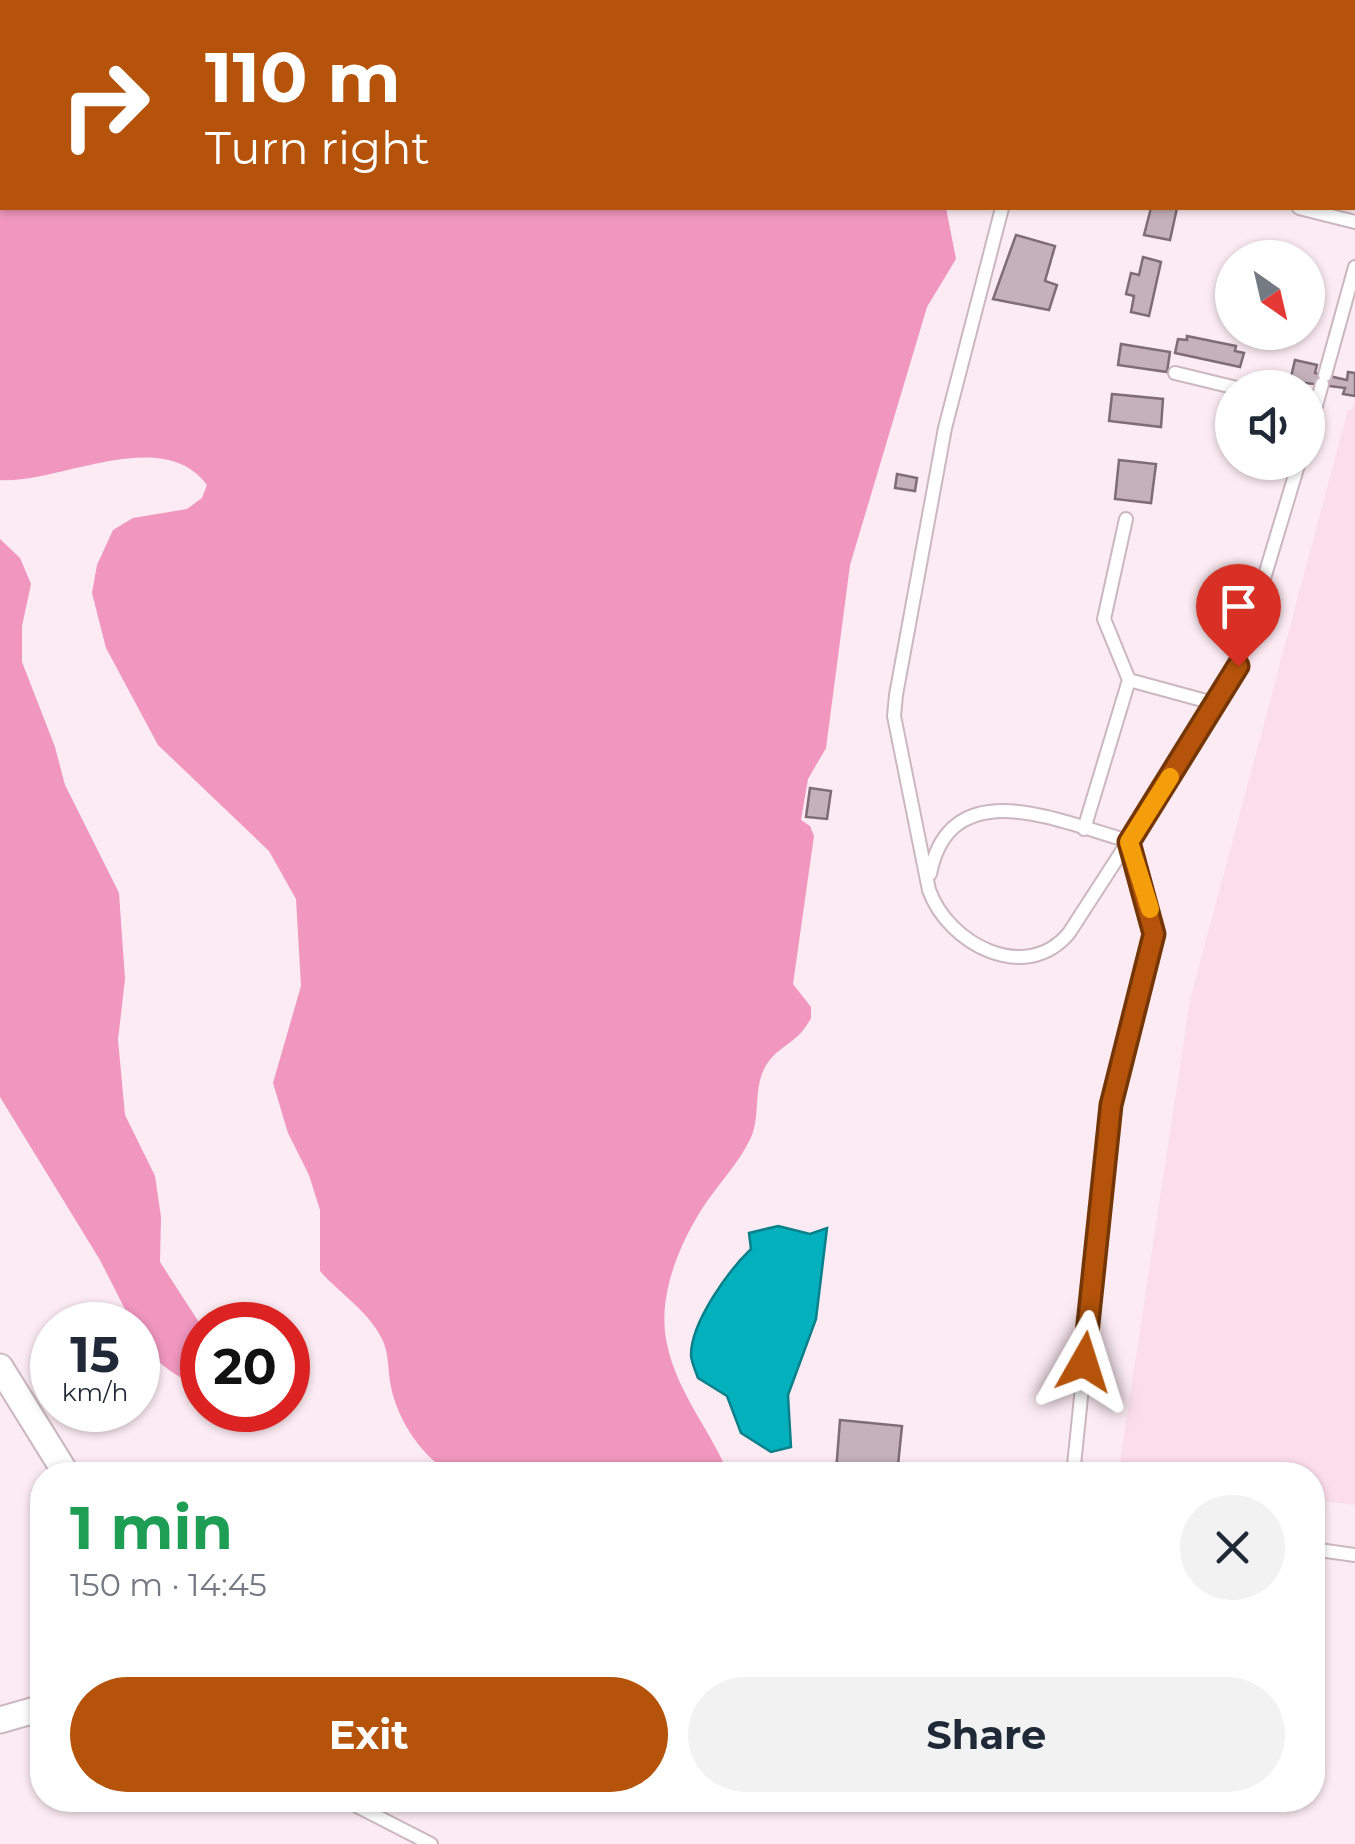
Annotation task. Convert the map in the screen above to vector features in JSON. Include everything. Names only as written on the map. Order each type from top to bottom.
[{"type":"street","points":[[0,1366],[59,1462]]},
{"type":"street","points":[[0,1720],[30,1711]]},
{"type":"lane","points":[[1001,210],[945,428],[894,716],[929,890],[941,916],[967,940],[994,954],[1036,955],[1060,944],[1070,933],[1218,704],[1238,666],[1294,480]]},
{"type":"lane","points":[[1307,210],[1355,222]]},
{"type":"lane","points":[[1325,375],[1355,267]]},
{"type":"lane","points":[[1175,372],[1215,382]]},
{"type":"lane","points":[[1084,830],[1128,680],[1104,619],[1126,519]]},
{"type":"lane","points":[[1128,680],[1218,704]]},
{"type":"lane","points":[[929,890],[938,848],[956,826],[978,812],[1004,808],[1129,842]]},
{"type":"lane","points":[[1073,1462],[1111,1105],[1154,934],[1129,842]]},
{"type":"lane","points":[[1325,1551],[1355,1555]]},
{"type":"lane","points":[[368,1812],[431,1844]]},
{"type":"shaded area","points":[[0,210],[946,210],[956,259],[927,307],[850,565],[826,748],[808,779],[801,820],[810,826],[814,836],[793,984],[811,1007],[811,1018],[764,1070],[752,1135],[692,1226],[667,1293],[665,1327],[672,1362],[723,1462],[436,1462],[422,1449],[394,1400],[386,1352],[377,1330],[320,1271],[320,1210],[309,1175],[288,1133],[273,1083],[301,986],[296,899],[269,851],[158,745],[106,648],[92,593],[97,565],[113,530],[133,518],[187,509],[202,498],[207,485],[188,467],[164,459],[137,458],[0,480]]},
{"type":"shaded area","points":[[1355,401],[1355,1505],[1325,1501],[1325,1462],[1120,1462],[1190,1000],[1348,410],[1352,410]]},
{"type":"shaded area","points":[[0,539],[20,558],[31,584],[22,626],[22,662],[55,747],[65,785],[119,893],[125,979],[118,1040],[125,1115],[155,1176],[161,1217],[160,1262],[186,1302],[180,1302],[180,1376],[160,1362],[160,1302],[121,1302],[100,1260],[0,1097]]},
{"type":"water","points":[[778,1226],[810,1234],[827,1228],[816,1319],[788,1395],[791,1447],[771,1452],[741,1433],[727,1396],[698,1378],[691,1355],[704,1312],[751,1249],[749,1233]]},
{"type":"building","points":[[1150,210],[1177,210],[1170,240],[1144,235]]},
{"type":"building","points":[[1016,235],[1055,246],[1045,281],[1057,285],[1049,310],[993,299]]},
{"type":"building","points":[[1143,257],[1161,262],[1149,316],[1131,312],[1134,296],[1126,294],[1131,273],[1139,275]]},
{"type":"building","points":[[1187,336],[1215,342],[1215,350],[1244,353],[1240,367],[1175,353],[1178,339],[1187,340]]},
{"type":"building","points":[[1121,344],[1170,352],[1167,372],[1118,365]]},
{"type":"building","points":[[1295,360],[1317,365],[1316,370],[1293,370]]},
{"type":"building","points":[[1348,372],[1355,373],[1355,396],[1343,394],[1345,388],[1325,385],[1325,375],[1347,380]]},
{"type":"building","points":[[1112,394],[1163,399],[1161,427],[1109,421]]},
{"type":"building","points":[[1119,460],[1156,464],[1151,503],[1115,499]]},
{"type":"building","points":[[897,474],[917,478],[915,491],[895,488]]},
{"type":"building","points":[[810,788],[831,791],[827,819],[806,817]]},
{"type":"building","points":[[840,1420],[902,1426],[898,1462],[837,1462]]},
{"type":"slow traffic","points":[[1150,909],[1129,842],[1170,777]]},
{"type":"route","points":[[1084,1362],[1111,1105],[1154,934],[1129,842],[1238,666]]}]
